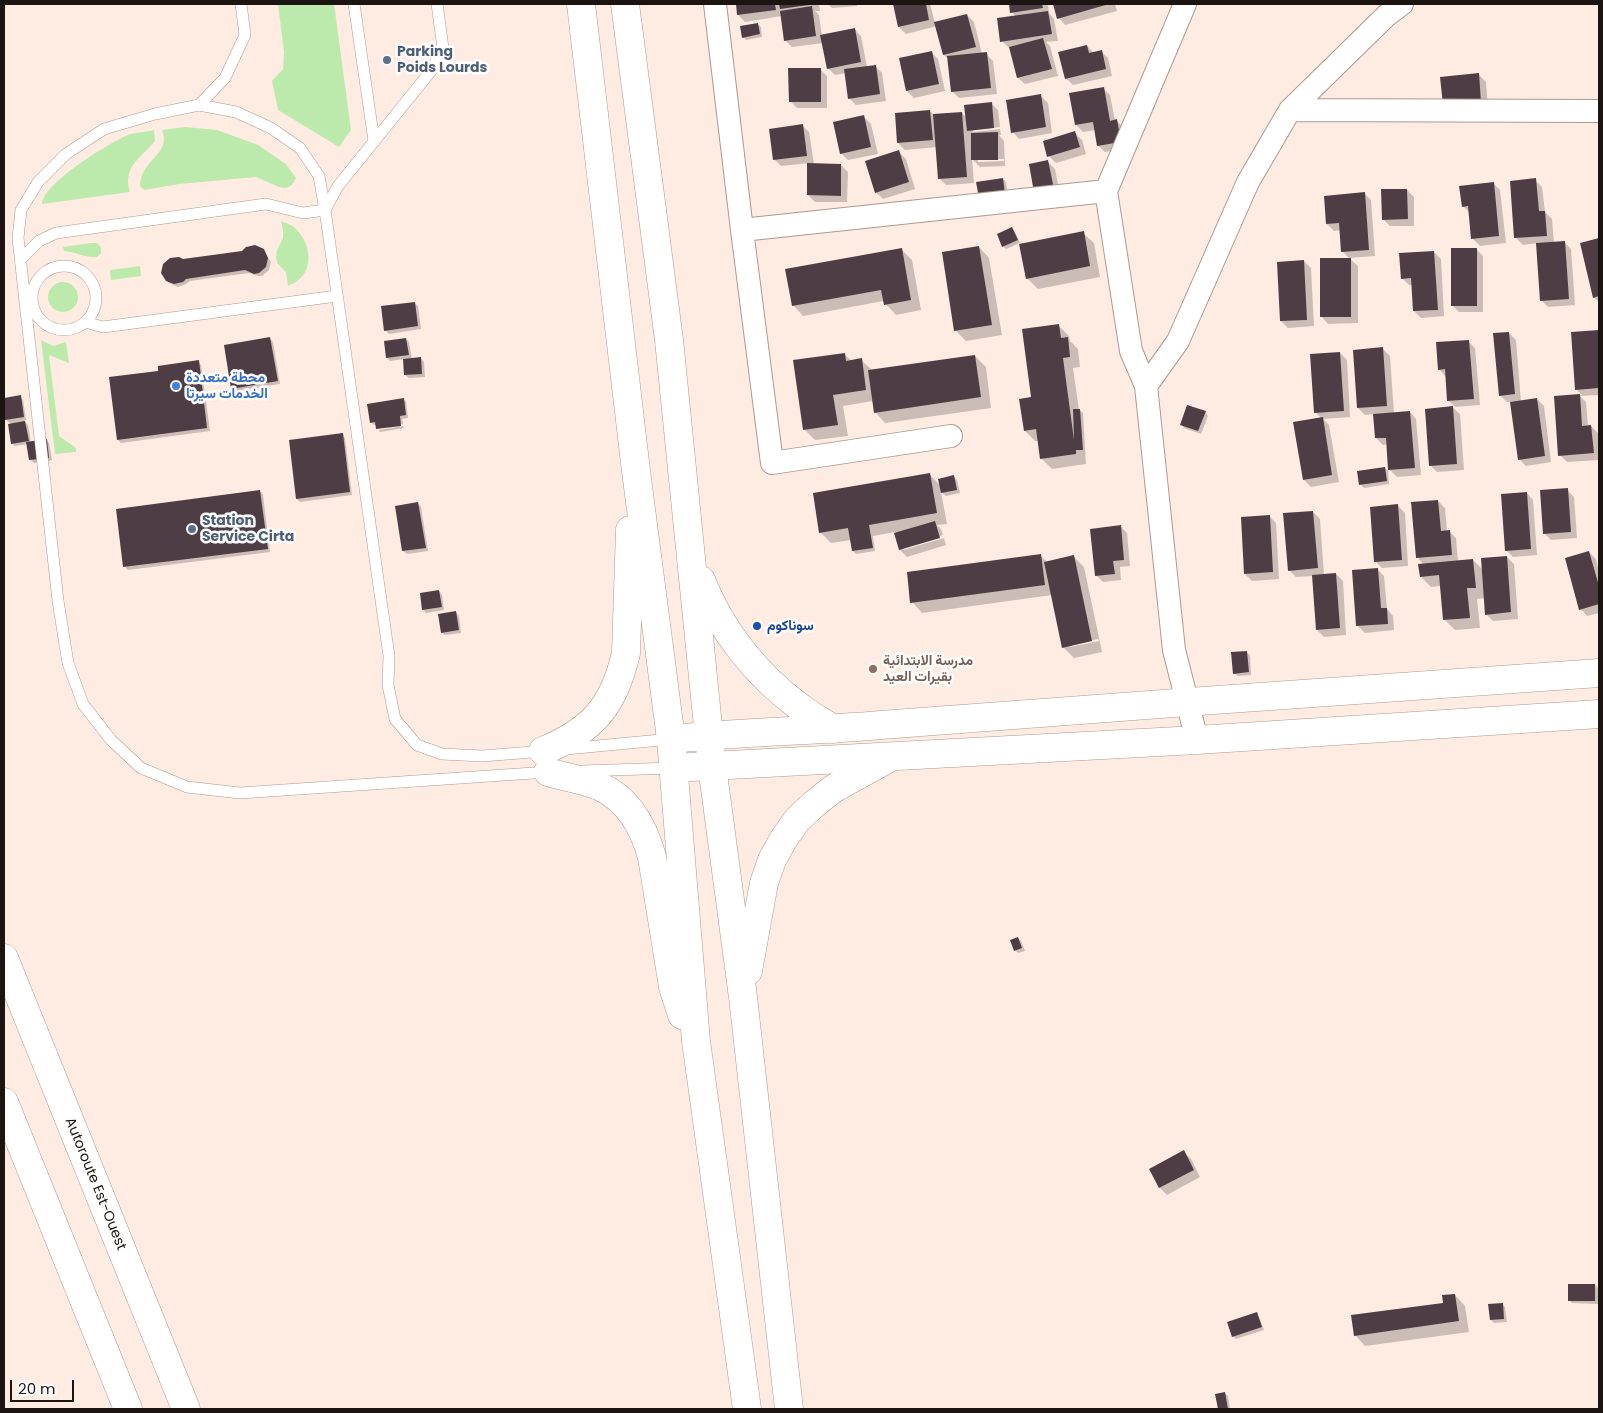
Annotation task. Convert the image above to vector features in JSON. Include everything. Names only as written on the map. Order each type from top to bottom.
[{"type":"main road","points":[[582,4],[636,471],[671,739],[696,1042],[747,1409]]},
{"type":"main road","points":[[625,4],[669,340],[712,766],[743,997],[789,1409]]},
{"type":"main road","points":[[636,471],[630,541],[626,654],[622,671],[616,688],[596,718],[567,741],[546,762],[600,786],[612,794],[623,803],[641,827],[652,857],[672,987],[678,1006],[696,1042]]},
{"type":"main road","points":[[692,559],[706,594],[725,627],[747,658],[772,685],[802,709],[833,729]]},
{"type":"main road","points":[[671,739],[710,735],[833,729],[1187,701],[1599,673]]},
{"type":"main road","points":[[673,768],[1196,740],[1599,714]]},
{"type":"main road","points":[[743,997],[764,882],[772,860],[783,840],[797,820],[833,789],[891,757]]},
{"type":"main road","name":"Autoroute Est-Ouest","points":[[4,958],[186,1409]]},
{"type":"main road","points":[[4,1102],[128,1409]]},
{"type":"street","points":[[715,4],[772,463],[951,436]]},
{"type":"street","points":[[1185,4],[1106,191],[1131,351],[1146,386],[1174,650],[1196,740]]},
{"type":"street","points":[[1146,386],[1178,341],[1248,182],[1290,110],[1386,16],[1402,4]]},
{"type":"street","points":[[1290,110],[1599,111]]},
{"type":"street","points":[[742,230],[1106,191]]},
{"type":"lane","points":[[199,105],[226,78],[245,34],[241,4]]},
{"type":"lane","points":[[354,4],[374,142]]},
{"type":"lane","points":[[325,210],[338,186],[431,70],[443,48],[437,4]]},
{"type":"lane","points":[[671,739],[546,762],[240,793],[187,787],[141,768],[111,740],[83,704],[68,663],[58,601],[18,238],[21,210],[38,182],[66,154],[104,129],[155,114],[199,105],[236,112],[271,128],[300,148],[319,176],[325,210],[388,656],[388,685],[395,719],[417,745],[442,754],[546,762],[673,768]]},
{"type":"lane","points":[[21,266],[39,241],[56,233],[266,204],[303,213],[325,210]]},
{"type":"lane","points":[[21,266],[28,279],[36,283]]},
{"type":"lane","points":[[61,266],[80,270],[88,277],[96,294],[92,314],[85,322],[75,328],[64,330],[44,323],[36,315],[33,304],[33,293],[36,283],[43,274],[61,266]]},
{"type":"lane","points":[[85,322],[102,327],[337,296]]},
{"type":"lane","points":[[28,328],[36,315]]},
{"type":"green space","points":[[278,4],[334,4],[351,130],[339,147],[278,110],[272,81],[283,69],[284,52]]},
{"type":"green space","points":[[185,127],[217,130],[258,145],[286,164],[296,178],[292,185],[286,188],[256,177],[179,184],[144,190],[140,186],[142,177],[145,169],[163,145],[162,130]]},
{"type":"green space","points":[[154,130],[155,141],[134,163],[131,169],[128,183],[130,192],[42,204],[45,195],[53,185],[93,155],[128,135]]},
{"type":"green space","points":[[281,221],[295,228],[306,243],[308,252],[307,268],[303,276],[297,282],[288,286],[286,272],[277,263],[276,257],[283,238]]},
{"type":"green space","points":[[97,243],[101,247],[101,253],[97,257],[88,257],[64,251],[63,247]]},
{"type":"green space","points":[[140,266],[141,276],[111,280],[110,270]]},
{"type":"green space","points":[[63,282],[74,286],[78,297],[74,308],[63,312],[52,308],[48,297],[52,286]]},
{"type":"green space","points":[[41,340],[53,346],[66,342],[69,363],[49,355],[59,436],[76,448],[76,452],[55,454]]},
{"type":"building","points":[[736,4],[775,4],[776,10],[737,15]]},
{"type":"building","points":[[779,4],[809,4],[809,5],[780,9]]},
{"type":"building","points":[[893,4],[926,4],[929,20],[898,27]]},
{"type":"building","points":[[1009,4],[1042,4],[1043,8],[1010,13]]},
{"type":"building","points":[[1053,4],[1109,4],[1057,19]]},
{"type":"building","points":[[812,6],[816,36],[784,41],[780,11]]},
{"type":"building","points":[[1048,11],[1052,34],[1000,42],[997,18]]},
{"type":"building","points":[[967,14],[976,47],[943,55],[934,22]]},
{"type":"building","points":[[758,23],[760,34],[742,38],[740,26]]},
{"type":"building","points":[[855,28],[861,62],[827,69],[820,35]]},
{"type":"building","points":[[1043,38],[1052,69],[1017,78],[1009,47]]},
{"type":"building","points":[[1087,45],[1089,53],[1102,50],[1106,69],[1065,79],[1058,52]]},
{"type":"building","points":[[932,51],[939,84],[906,91],[899,58]]},
{"type":"building","points":[[987,52],[991,88],[951,92],[947,56]]},
{"type":"building","points":[[876,65],[880,94],[848,99],[844,69]]},
{"type":"building","points":[[788,68],[821,68],[821,102],[789,102]]},
{"type":"building","points":[[1479,73],[1481,102],[1443,105],[1440,77]]},
{"type":"building","points":[[1104,87],[1110,121],[1117,119],[1121,142],[1097,146],[1093,122],[1075,125],[1069,93]]},
{"type":"building","points":[[1041,94],[1046,127],[1011,133],[1006,100]]},
{"type":"building","points":[[992,102],[994,128],[967,131],[964,105]]},
{"type":"building","points":[[930,110],[933,140],[897,143],[895,113]]},
{"type":"building","points":[[962,112],[967,177],[938,179],[933,114]]},
{"type":"building","points":[[864,115],[871,147],[840,154],[833,122]]},
{"type":"building","points":[[803,124],[807,156],[773,160],[769,129]]},
{"type":"building","points":[[1075,131],[1080,147],[1047,157],[1043,141]]},
{"type":"building","points":[[998,132],[998,160],[971,160],[971,133]]},
{"type":"building","points":[[899,150],[909,182],[875,193],[865,161]]},
{"type":"building","points":[[1048,160],[1055,194],[1035,198],[1029,164]]},
{"type":"building","points":[[807,163],[841,164],[841,196],[807,195]]},
{"type":"building","points":[[1003,178],[1005,194],[979,198],[976,182]]},
{"type":"building","points":[[1536,178],[1539,211],[1545,211],[1547,236],[1514,238],[1510,181]]},
{"type":"building","points":[[1494,182],[1499,236],[1471,239],[1468,206],[1462,207],[1459,186]]},
{"type":"building","points":[[1381,189],[1407,189],[1408,219],[1382,220]]},
{"type":"building","points":[[1365,192],[1369,250],[1341,252],[1339,223],[1326,224],[1324,196]]},
{"type":"building","points":[[1012,227],[1018,240],[1002,247],[997,234]]},
{"type":"building","points":[[1084,231],[1090,266],[1026,279],[1019,244]]},
{"type":"building","points":[[1599,238],[1599,296],[1593,298],[1580,243]]},
{"type":"building","points":[[1565,241],[1569,299],[1540,301],[1536,243]]},
{"type":"building","points":[[255,245],[264,249],[268,258],[266,267],[259,273],[254,274],[245,270],[186,279],[183,282],[174,284],[166,281],[161,273],[163,264],[170,258],[179,257],[183,259],[242,251],[246,247]]},
{"type":"building","points":[[979,246],[992,325],[954,331],[942,252]]},
{"type":"building","points":[[902,248],[911,300],[884,305],[881,290],[792,306],[785,269]]},
{"type":"building","points":[[1451,248],[1477,248],[1477,306],[1451,306]]},
{"type":"building","points":[[1434,251],[1438,310],[1413,311],[1411,278],[1401,279],[1399,253]]},
{"type":"building","points":[[1320,258],[1351,258],[1351,317],[1320,317]]},
{"type":"building","points":[[1304,260],[1307,320],[1280,321],[1277,262]]},
{"type":"building","points":[[415,302],[418,326],[384,331],[381,306]]},
{"type":"building","points":[[1059,324],[1061,338],[1068,337],[1070,357],[1063,358],[1074,440],[1073,409],[1080,409],[1083,450],[1076,450],[1076,454],[1040,459],[1036,429],[1024,431],[1019,399],[1031,397],[1022,329]]},
{"type":"building","points":[[1599,330],[1599,388],[1575,390],[1571,332]]},
{"type":"building","points":[[1509,332],[1515,394],[1499,396],[1493,333]]},
{"type":"building","points":[[270,337],[278,381],[231,389],[224,345]]},
{"type":"building","points":[[406,338],[409,355],[386,358],[384,341]]},
{"type":"building","points":[[1469,340],[1474,399],[1447,401],[1445,369],[1438,370],[1436,342]]},
{"type":"building","points":[[1383,347],[1387,406],[1357,408],[1353,350]]},
{"type":"building","points":[[1340,352],[1344,411],[1314,413],[1310,354]]},
{"type":"building","points":[[845,353],[846,361],[862,358],[866,390],[833,395],[838,425],[803,430],[793,360]]},
{"type":"building","points":[[975,355],[981,397],[874,413],[868,370]]},
{"type":"building","points":[[421,357],[422,374],[404,375],[403,359]]},
{"type":"building","points":[[199,360],[207,428],[117,440],[109,377],[158,371],[158,366]]},
{"type":"building","points":[[1580,394],[1582,426],[1591,425],[1594,453],[1558,456],[1554,396]]},
{"type":"building","points":[[21,395],[24,417],[5,420],[4,398]]},
{"type":"building","points":[[404,398],[406,415],[400,416],[401,426],[376,429],[375,422],[370,423],[367,404]]},
{"type":"building","points":[[1537,398],[1545,456],[1518,460],[1510,402]]},
{"type":"building","points":[[1187,405],[1206,411],[1198,431],[1180,425]]},
{"type":"building","points":[[1453,406],[1457,464],[1429,466],[1425,409]]},
{"type":"building","points":[[1410,411],[1415,468],[1388,470],[1386,438],[1375,438],[1373,414]]},
{"type":"building","points":[[1323,417],[1332,475],[1303,480],[1293,422]]},
{"type":"building","points":[[25,421],[29,441],[11,444],[8,424]]},
{"type":"building","points":[[343,433],[350,492],[296,499],[289,440]]},
{"type":"building","points":[[47,439],[49,458],[29,460],[26,442]]},
{"type":"building","points":[[1385,467],[1387,481],[1359,485],[1357,471]]},
{"type":"building","points":[[930,473],[937,513],[869,525],[873,548],[852,551],[848,528],[819,533],[813,493]]},
{"type":"building","points":[[954,475],[957,490],[941,493],[938,479]]},
{"type":"building","points":[[1568,488],[1571,532],[1543,534],[1540,490]]},
{"type":"building","name":"Station Service Cirta","points":[[260,490],[268,549],[123,567],[116,509]]},
{"type":"building","points":[[1527,492],[1531,549],[1505,551],[1501,494]]},
{"type":"building","points":[[1438,500],[1441,531],[1450,530],[1452,555],[1416,558],[1411,502]]},
{"type":"building","points":[[418,502],[426,548],[402,551],[395,506]]},
{"type":"building","points":[[1398,504],[1402,560],[1374,562],[1370,507]]},
{"type":"building","points":[[1313,511],[1318,568],[1288,571],[1283,513]]},
{"type":"building","points":[[1270,515],[1273,572],[1244,574],[1241,517]]},
{"type":"building","points":[[935,521],[940,538],[899,550],[894,533]]},
{"type":"building","points":[[1121,525],[1124,560],[1113,561],[1115,574],[1095,576],[1090,529]]},
{"type":"building","points":[[1589,551],[1599,586],[1599,604],[1579,610],[1565,558]]},
{"type":"building","points":[[1041,554],[1045,585],[910,603],[907,572]]},
{"type":"building","points":[[1074,555],[1092,641],[1062,648],[1044,562]]},
{"type":"building","points":[[1507,556],[1511,612],[1485,615],[1481,558]]},
{"type":"building","points":[[1473,559],[1476,588],[1467,588],[1470,618],[1443,620],[1439,575],[1420,577],[1418,564]]},
{"type":"building","points":[[1378,568],[1381,608],[1387,608],[1388,624],[1356,626],[1352,570]]},
{"type":"building","points":[[1336,573],[1340,628],[1316,630],[1312,575]]},
{"type":"building","points":[[439,590],[442,607],[422,610],[420,593]]},
{"type":"building","points":[[456,611],[459,630],[441,633],[438,614]]},
{"type":"building","points":[[1247,651],[1249,672],[1233,674],[1231,652]]},
{"type":"building","points":[[1018,937],[1022,948],[1014,951],[1010,940]]},
{"type":"building","points":[[1184,1150],[1194,1170],[1159,1188],[1149,1169]]},
{"type":"building","points":[[1568,1284],[1595,1284],[1595,1301],[1568,1301]]},
{"type":"building","points":[[1455,1294],[1459,1321],[1354,1336],[1351,1315],[1443,1303],[1442,1295]]},
{"type":"building","points":[[1503,1303],[1504,1319],[1490,1320],[1488,1304]]},
{"type":"building","points":[[1257,1312],[1262,1327],[1232,1337],[1227,1322]]},
{"type":"building","points":[[1225,1392],[1228,1409],[1218,1409],[1215,1394]]},
{"type":"place","name":"Parking Poids Lourds","points":[[387,60]]},
{"type":"place","name":"محطة متعددة الخدمات سيرتا","points":[[176,386]]},
{"type":"place","name":"Station Service Cirta","points":[[192,529]]},
{"type":"place","name":"سوناكوم","points":[[757,626]]},
{"type":"place","name":"مدرسة الابتدائية بقيرات العيد","points":[[873,669]]}]
